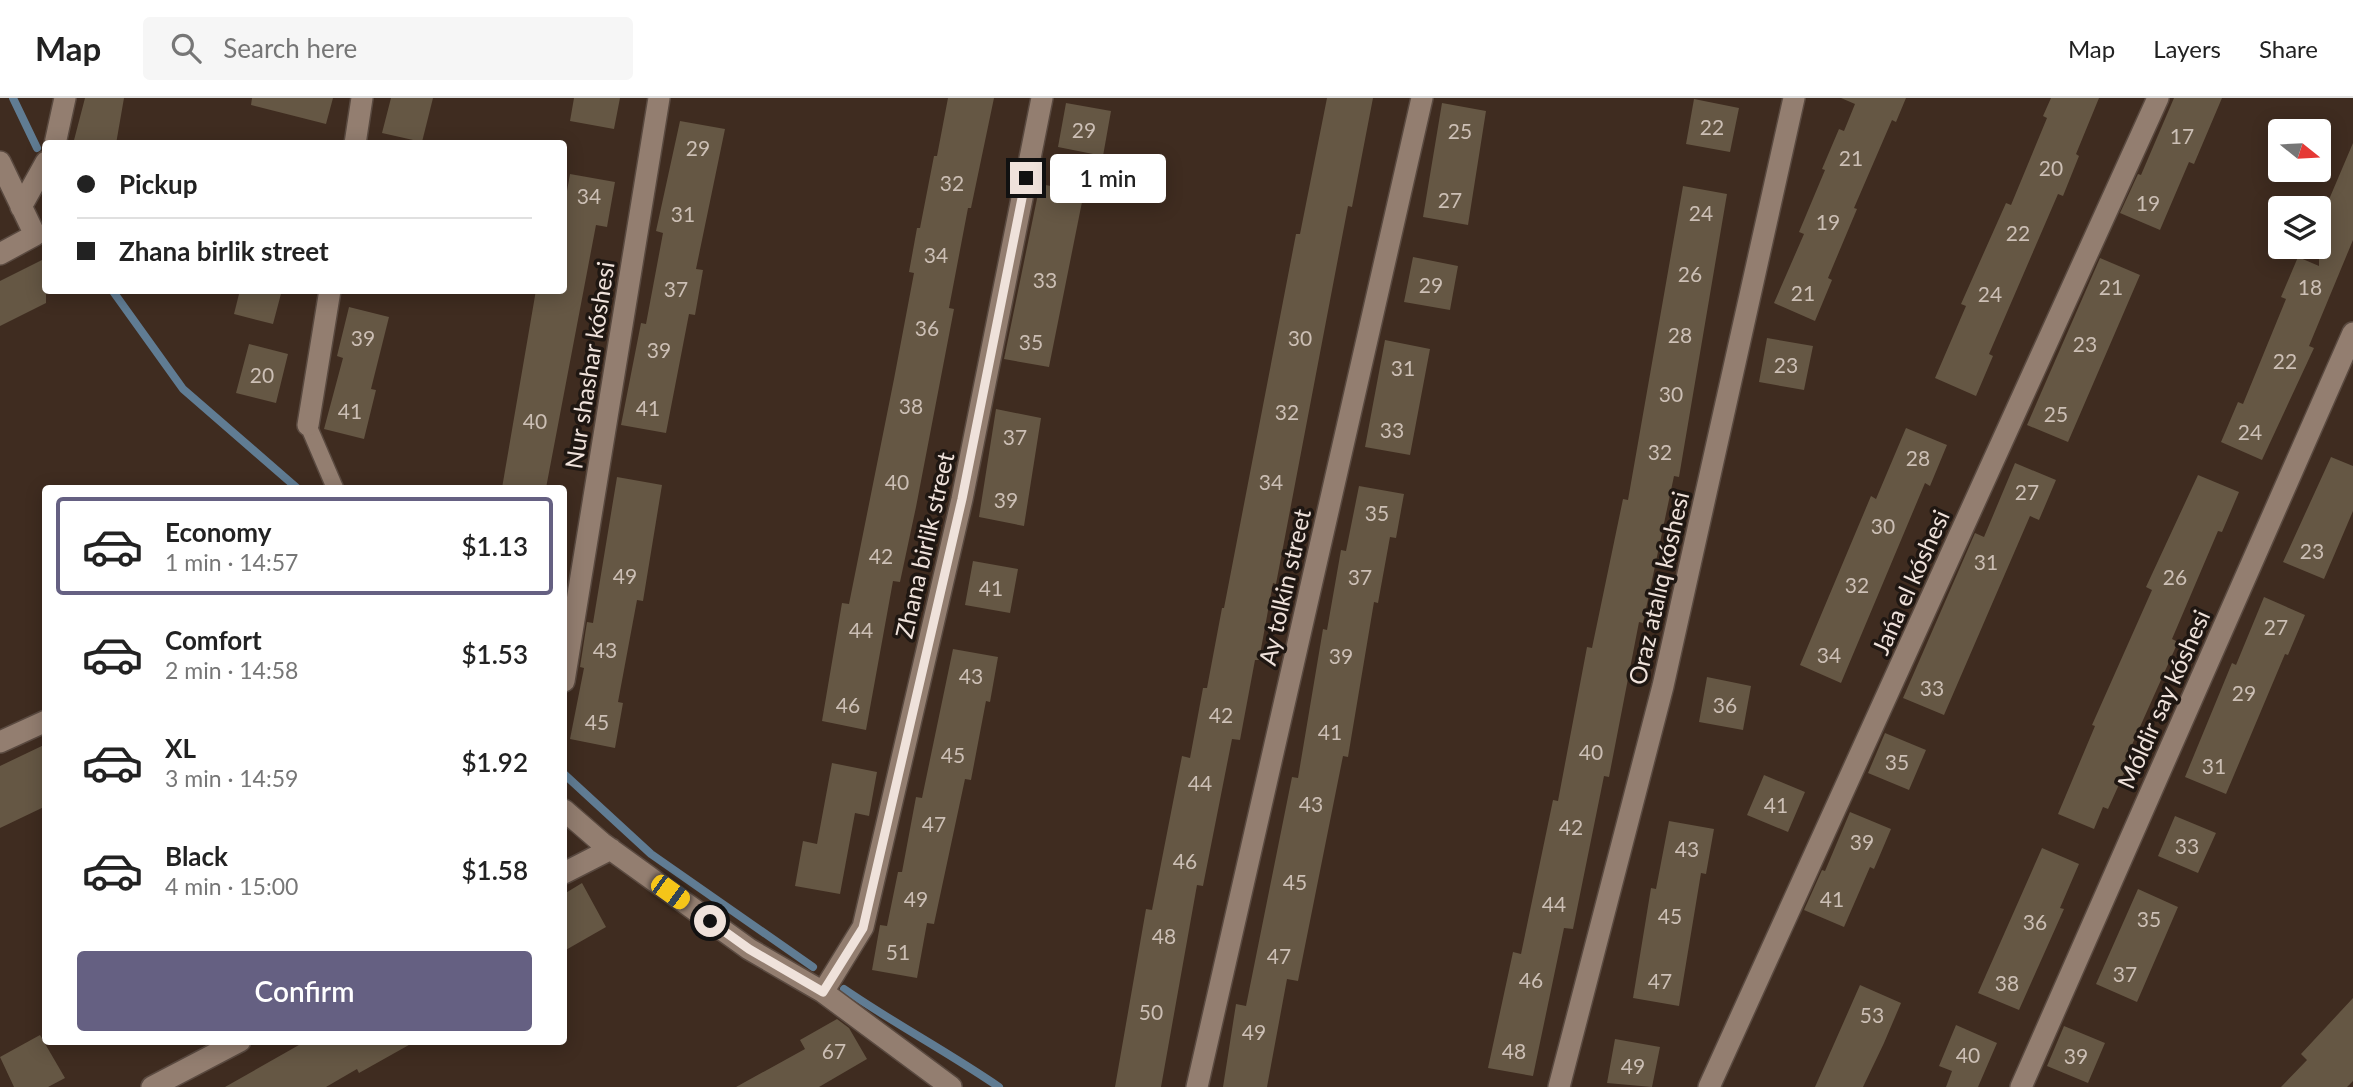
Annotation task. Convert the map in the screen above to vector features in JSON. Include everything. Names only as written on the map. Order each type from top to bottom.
[{"type":"street","points":[[56,140],[65,98]]},
{"type":"street","points":[[356,140],[362,98]]},
{"type":"street","name":"Nur shashar kóshesi","points":[[567,663],[659,98]]},
{"type":"street","name":"Zhana birlik street","points":[[823,992],[863,928],[962,499],[1042,98]]},
{"type":"street","name":"Ay tolkin street","points":[[1197,1087],[1422,98]]},
{"type":"street","name":"Oraz atalıq kóshesi","points":[[1559,1087],[1663,686],[1794,98]]},
{"type":"street","name":"Jańa el kóshesi","points":[[1709,1087],[2158,98]]},
{"type":"street","points":[[0,162],[35,235],[0,254]]},
{"type":"street","points":[[21,207],[42,169]]},
{"type":"street","points":[[307,425],[329,294]]},
{"type":"street","name":"Móldir say kóshesi","points":[[2021,1087],[2353,333]]},
{"type":"street","points":[[0,742],[42,723]]},
{"type":"street","points":[[567,812],[611,849],[749,949],[823,992],[936,1084]]},
{"type":"street","points":[[567,871],[611,849]]},
{"type":"street","points":[[152,1087],[232,1045]]},
{"type":"lane","points":[[307,425],[334,485]]},
{"type":"building","points":[[85,98],[124,98],[117,140],[74,140]]},
{"type":"building","points":[[252,98],[333,98],[326,124],[251,105]]},
{"type":"building","points":[[391,98],[433,98],[422,140],[382,133]]},
{"type":"building","points":[[574,98],[620,98],[614,129],[570,121]]},
{"type":"building","points":[[948,98],[994,98],[971,208],[968,208],[949,308],[954,309],[916,507],[900,582],[893,581],[866,730],[822,721],[842,603],[849,604],[894,379],[914,273],[909,272],[917,228],[920,228]]},
{"type":"building","points":[[1327,98],[1373,98],[1352,207],[1348,206],[1276,584],[1273,583],[1259,660],[1255,660],[1240,740],[1232,739],[1203,886],[1197,885],[1161,1087],[1115,1087],[1146,909],[1152,910],[1182,756],[1190,758],[1203,688],[1207,688],[1296,234],[1300,234]]},
{"type":"building","points":[[1841,98],[1906,98],[1896,122],[1892,120],[1854,208],[1857,209],[1828,278],[1832,280],[1815,321],[1774,303],[1804,234],[1799,232],[1825,170],[1822,169],[1839,129],[1844,131],[1855,104]]},
{"type":"building","points":[[2051,98],[2099,98],[2076,154],[2079,156],[2063,196],[2058,194],[1989,354],[1993,356],[1976,396],[1935,378],[1966,306],[1961,304],[2006,203],[2011,205],[2047,118],[2043,116]]},
{"type":"building","points":[[2174,98],[2222,98],[2194,164],[2189,162],[2160,230],[2120,213],[2138,174],[2141,175]]},
{"type":"building","points":[[1694,99],[1739,108],[1730,152],[1686,144]]},
{"type":"building","points":[[1066,103],[1111,111],[1103,156],[1058,147]]},
{"type":"building","points":[[1442,103],[1486,111],[1468,225],[1423,217]]},
{"type":"building","points":[[680,121],[725,129],[696,269],[703,270],[695,315],[689,314],[666,433],[621,425],[641,323],[646,324],[663,233],[656,231]]},
{"type":"building","points":[[2353,143],[2353,240],[2309,346],[2314,348],[2262,460],[2221,442],[2238,402],[2243,404],[2286,299],[2281,297],[2297,259],[2319,266],[2319,259],[2331,259],[2330,196]]},
{"type":"building","points":[[570,174],[615,182],[607,227],[596,225],[547,485],[503,485],[535,294],[567,294],[567,191]]},
{"type":"building","points":[[1040,184],[1084,192],[1049,367],[1004,359]]},
{"type":"building","points":[[1683,186],[1727,194],[1679,477],[1674,476],[1643,623],[1639,622],[1609,777],[1604,776],[1573,929],[1564,928],[1533,1076],[1488,1068],[1513,952],[1521,954],[1553,800],[1558,801],[1587,647],[1592,648],[1623,499],[1628,500]]},
{"type":"building","points":[[1413,257],[1458,266],[1450,310],[1404,302]]},
{"type":"building","points":[[2100,258],[2140,275],[2068,442],[2027,425]]},
{"type":"building","points":[[42,260],[42,294],[46,294],[46,303],[0,326],[0,281]]},
{"type":"building","points":[[239,294],[281,294],[273,324],[234,314]]},
{"type":"building","points":[[349,307],[389,317],[371,389],[376,390],[364,439],[324,429],[343,358],[337,356]]},
{"type":"building","points":[[1767,338],[1813,346],[1804,390],[1759,382]]},
{"type":"building","points":[[1385,340],[1430,349],[1410,455],[1365,447]]},
{"type":"building","points":[[249,344],[288,354],[276,403],[236,393]]},
{"type":"building","points":[[996,409],[1041,418],[1024,526],[979,517]]},
{"type":"building","points":[[1906,428],[1947,445],[1930,486],[1925,483],[1841,683],[1800,665],[1871,496],[1876,499]]},
{"type":"building","points":[[2331,457],[2353,466],[2353,511],[2324,579],[2283,562]]},
{"type":"building","points":[[2015,463],[2056,480],[2039,520],[2030,516],[1944,715],[1903,698],[1975,533],[1984,537]]},
{"type":"building","points":[[2198,475],[2239,492],[2222,532],[2218,531],[2172,639],[2178,642],[2122,767],[2126,769],[2108,809],[2103,807],[2094,829],[2058,814],[2095,726],[2092,725],[2152,590],[2146,587]]},
{"type":"building","points":[[617,477],[662,485],[643,601],[637,600],[618,702],[623,703],[615,748],[570,739],[584,668],[580,667],[587,622],[593,623]]},
{"type":"building","points":[[1359,486],[1404,494],[1396,538],[1390,537],[1378,603],[1374,602],[1348,757],[1343,756],[1298,981],[1287,979],[1267,1087],[1223,1087],[1236,1004],[1246,1006],[1292,777],[1298,778],[1323,629],[1327,630],[1341,550],[1346,551]]},
{"type":"building","points":[[973,561],[1018,569],[1010,613],[965,605]]},
{"type":"building","points":[[2264,597],[2305,615],[2288,655],[2285,654],[2226,794],[2185,777],[2232,663],[2236,665]]},
{"type":"building","points":[[953,649],[998,657],[990,702],[986,701],[971,780],[965,779],[934,924],[927,923],[917,978],[872,970],[880,925],[887,926],[898,872],[902,872],[916,797],[922,798]]},
{"type":"building","points":[[1707,677],[1751,686],[1743,730],[1699,722]]},
{"type":"building","points":[[1885,733],[1926,750],[1909,790],[1868,773]]},
{"type":"building","points":[[42,746],[42,808],[0,828],[0,766]]},
{"type":"building","points":[[832,763],[877,772],[869,816],[855,813],[840,894],[795,886],[803,841],[817,844]]},
{"type":"building","points":[[1764,775],[1805,792],[1788,832],[1747,815]]},
{"type":"building","points":[[1850,812],[1891,829],[1874,869],[1870,867],[1844,927],[1804,910],[1822,870],[1825,871]]},
{"type":"building","points":[[2175,816],[2216,833],[2198,873],[2158,856]]},
{"type":"building","points":[[1669,821],[1714,829],[1706,874],[1701,873],[1679,1006],[1633,998],[1651,888],[1656,889]]},
{"type":"building","points":[[2042,848],[2079,864],[2060,908],[2064,909],[2019,1010],[1978,993]]},
{"type":"building","points":[[582,883],[606,927],[567,949],[567,892]]},
{"type":"building","points":[[2138,889],[2178,907],[2137,1002],[2096,984]]},
{"type":"building","points":[[1860,985],[1901,1003],[1884,1043],[1863,1087],[1815,1087]]},
{"type":"building","points":[[2353,998],[2353,1081],[2347,1087],[2281,1087],[2307,1060],[2301,1054]]},
{"type":"building","points":[[837,1019],[849,1028],[867,1059],[819,1087],[736,1087],[805,1049],[800,1040]]},
{"type":"building","points":[[1956,1025],[1997,1043],[1978,1087],[1946,1087],[1952,1071],[1939,1066]]},
{"type":"building","points":[[2064,1026],[2105,1043],[2088,1083],[2047,1066]]},
{"type":"building","points":[[40,1035],[42,1045],[46,1045],[65,1078],[48,1087],[14,1087],[0,1057]]},
{"type":"building","points":[[1615,1039],[1660,1047],[1652,1087],[1607,1083]]},
{"type":"building","points":[[299,1045],[409,1045],[359,1073],[357,1069],[326,1087],[225,1087]]},
{"type":"waterway","points":[[13,98],[37,148]]},
{"type":"waterway","points":[[115,294],[183,389],[294,485]]},
{"type":"waterway","points":[[567,777],[651,854],[813,967]]},
{"type":"waterway","points":[[844,989],[999,1087]]},
{"type":"route","points":[[710,921],[749,949],[823,992],[863,928],[962,499],[1026,178]]}]
